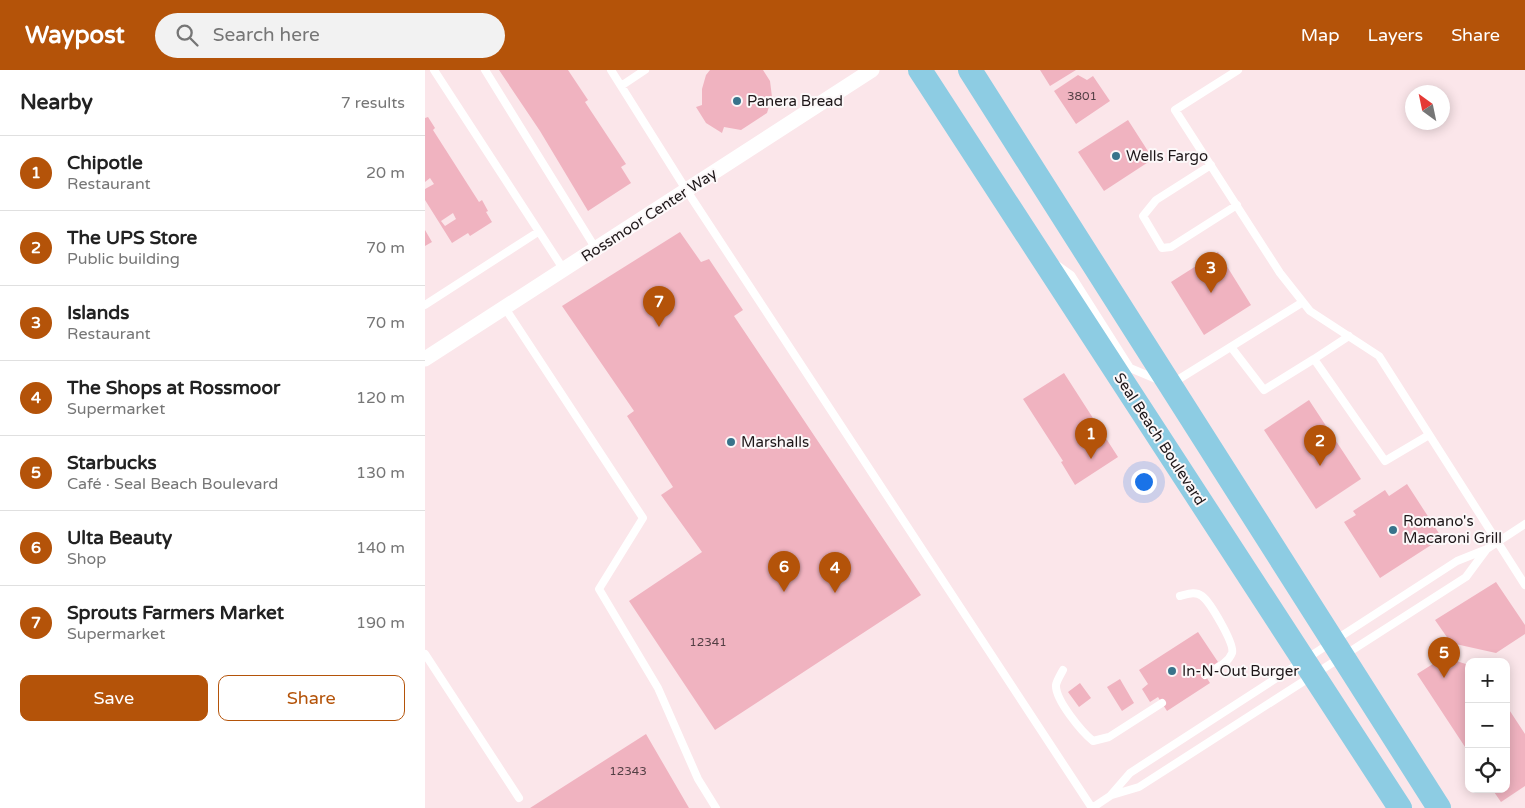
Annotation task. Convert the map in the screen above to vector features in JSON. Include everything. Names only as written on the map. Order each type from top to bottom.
[{"type":"main road","name":"Seal Beach Boulevard","points":[[920,70],[1400,808]]},
{"type":"main road","points":[[970,70],[1439,808]]},
{"type":"street","name":"Rossmoor Center Way","points":[[425,359],[872,70]]},
{"type":"lane","points":[[434,70],[564,270]]},
{"type":"lane","points":[[485,70],[596,249]]},
{"type":"lane","points":[[611,70],[687,191],[1092,808],[1110,796],[1130,773],[1337,648],[1457,560],[1487,549],[1525,524]]},
{"type":"lane","points":[[621,86],[645,70]]},
{"type":"lane","points":[[1238,70],[1175,110],[1280,272],[1303,302],[1310,310],[1379,356],[1525,585]]},
{"type":"lane","points":[[1211,165],[1157,200],[1143,216],[1163,248],[1171,247],[1237,205]]},
{"type":"lane","points":[[425,305],[538,232]]},
{"type":"lane","points":[[1039,253],[1071,275],[1130,368],[1170,385],[1303,302]]},
{"type":"lane","points":[[505,308],[643,518],[599,589],[658,688],[698,780],[716,808]]},
{"type":"lane","points":[[1231,347],[1264,390],[1349,336]]},
{"type":"lane","points":[[1315,358],[1385,461],[1429,435]]},
{"type":"lane","points":[[1110,796],[1139,787],[1309,666],[1337,648],[1465,577],[1487,549]]},
{"type":"lane","points":[[1180,596],[1194,592],[1203,597],[1231,640],[1233,651],[1229,660],[1205,675]]},
{"type":"lane","points":[[425,654],[519,798]]},
{"type":"lane","points":[[1063,670],[1056,684],[1058,695],[1083,733],[1093,741],[1109,737],[1162,703]]},
{"type":"building","points":[[499,70],[568,70],[588,100],[585,102],[626,164],[621,167],[631,183],[588,211],[540,131]]},
{"type":"building","name":"Panera Bread","points":[[710,70],[763,70],[770,81],[772,97],[767,113],[741,130],[724,127],[722,133],[706,123],[696,107],[702,105],[702,89],[706,75]]},
{"type":"building","points":[[1040,70],[1076,70],[1050,86]]},
{"type":"building","points":[[1078,75],[1087,80],[1093,76],[1110,101],[1076,124],[1054,91]]},
{"type":"building","points":[[428,117],[435,128],[433,130],[479,202],[482,200],[492,222],[470,236],[468,233],[452,243],[425,200],[425,189],[434,184],[430,178],[425,182],[425,118]],"holes":[[[453,213],[456,219],[445,226],[441,221]]]},
{"type":"building","name":"Wells Fargo","points":[[1128,120],[1153,159],[1104,191],[1078,152]]},
{"type":"building","points":[[425,230],[432,242],[425,246]]},
{"type":"building","points":[[680,232],[701,262],[709,259],[743,310],[734,316],[921,595],[715,730],[629,601],[702,552],[661,495],[673,487],[627,416],[634,411],[562,306]]},
{"type":"building","points":[[1218,252],[1251,305],[1204,335],[1171,282]]},
{"type":"building","points":[[1064,373],[1118,457],[1075,485],[1061,462],[1063,461],[1023,399]]},
{"type":"building","points":[[1309,400],[1361,479],[1316,509],[1264,430]]},
{"type":"building","name":"Romano's Macaroni Grill","points":[[1407,484],[1442,538],[1380,578],[1344,522],[1356,515],[1353,511],[1385,490],[1389,496]]},
{"type":"building","points":[[1496,582],[1525,625],[1525,634],[1496,653],[1451,643],[1435,620]]},
{"type":"building","name":"In-N-Out Burger","points":[[1198,632],[1218,662],[1203,672],[1210,683],[1167,711],[1158,697],[1150,702],[1142,689],[1148,684],[1139,670]]},
{"type":"building","points":[[1444,657],[1465,664],[1465,747],[1417,674]]},
{"type":"building","points":[[1120,679],[1134,703],[1122,711],[1107,687]]},
{"type":"building","points":[[1080,683],[1091,698],[1079,707],[1068,692]]},
{"type":"building","points":[[1510,711],[1525,734],[1525,786],[1501,802],[1495,793],[1510,793]]},
{"type":"building","points":[[646,734],[689,808],[530,808]]},
{"type":"place","name":"Panera Bread","points":[[737,101]]},
{"type":"place","name":"Wells Fargo","points":[[1116,156]]},
{"type":"place","name":"Islands","points":[[1211,293]]},
{"type":"place","name":"Sprouts Farmers Market","points":[[659,327]]},
{"type":"place","name":"Marshalls","points":[[731,442]]},
{"type":"place","name":"Chipotle","points":[[1091,459]]},
{"type":"place","name":"The UPS Store","points":[[1320,466]]},
{"type":"place","name":"Romano's Macaroni Grill","points":[[1393,530]]},
{"type":"place","name":"Ulta Beauty","points":[[784,592]]},
{"type":"place","name":"The Shops at Rossmoor","points":[[835,593]]},
{"type":"place","name":"In-N-Out Burger","points":[[1172,671]]},
{"type":"place","name":"Starbucks","points":[[1444,678]]}]
